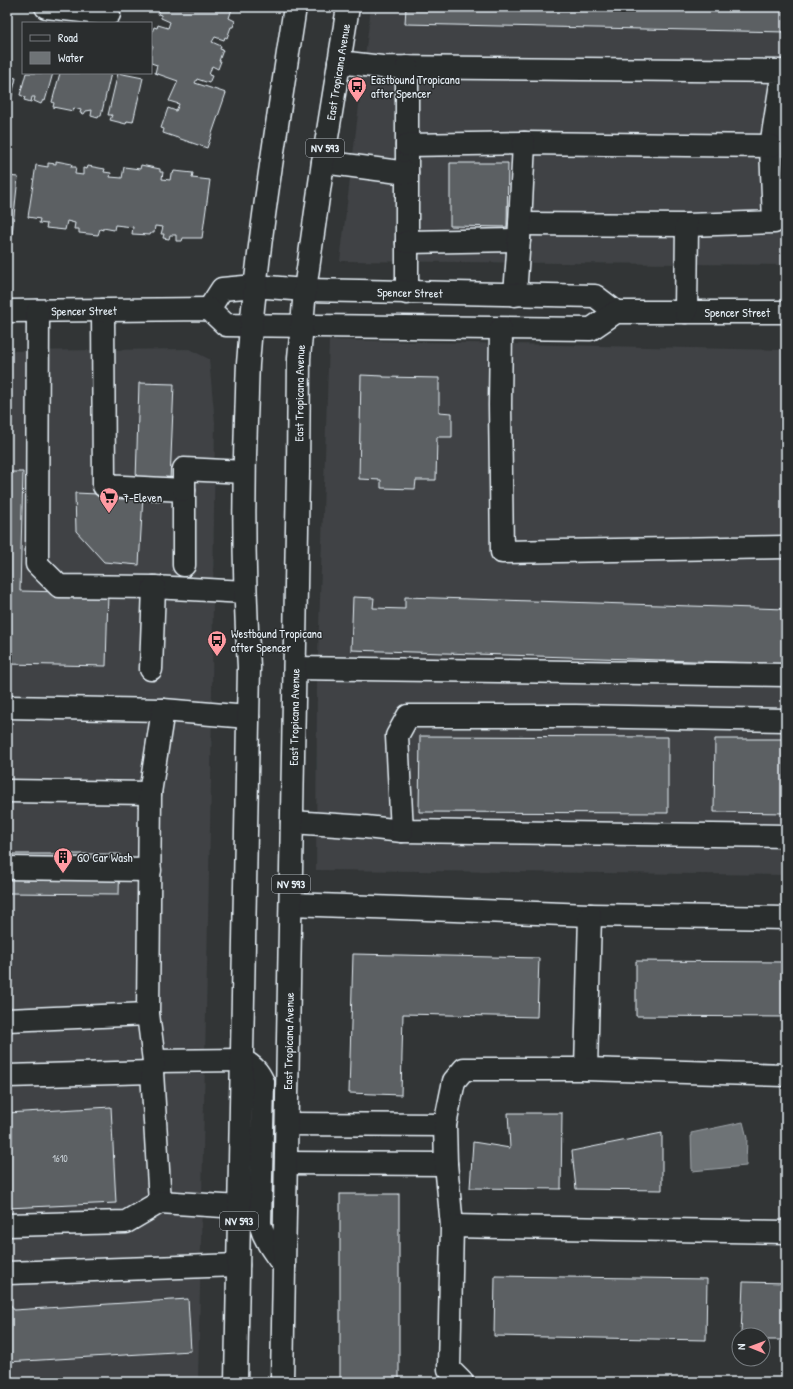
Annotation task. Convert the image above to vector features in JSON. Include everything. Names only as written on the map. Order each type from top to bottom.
[{"type":"main road","points":[[46,7],[109,14]]},
{"type":"main road","name":"NV 593","points":[[236,1382],[249,667],[245,592],[244,472],[248,363],[263,217],[296,7]]},
{"type":"main road","name":"East Tropicana Avenue","points":[[282,1382],[299,358],[305,290],[323,162],[348,7]]},
{"type":"main road","points":[[339,62],[382,67],[407,68],[783,71],[771,146],[774,222],[519,232],[407,242]]},
{"type":"main road","points":[[407,68],[407,293]]},
{"type":"main road","points":[[407,145],[524,143],[771,146]]},
{"type":"main road","points":[[515,294],[524,143]]},
{"type":"main road","points":[[323,162],[407,173]]},
{"type":"main road","points":[[686,312],[687,225]]},
{"type":"main road","name":"Spencer Street","points":[[7,311],[209,309],[222,289],[255,286],[305,290],[594,296],[616,312],[786,312]]},
{"type":"main road","points":[[209,309],[226,325],[501,329],[591,329],[616,312]]},
{"type":"main road","points":[[103,310],[104,486],[184,490]]},
{"type":"main road","points":[[38,311],[37,564],[59,586],[154,587],[245,592]]},
{"type":"main road","points":[[501,329],[500,405],[502,552],[786,547]]},
{"type":"main road","points":[[184,565],[184,469],[244,472]]},
{"type":"main road","points":[[151,669],[154,587]]},
{"type":"main road","points":[[295,668],[786,675]]},
{"type":"main road","points":[[7,707],[163,710],[248,718]]},
{"type":"main road","points":[[160,1202],[153,1067],[148,1014],[150,793],[163,710]]},
{"type":"main road","points":[[402,831],[398,736],[408,716],[568,716],[786,720]]},
{"type":"main road","points":[[7,791],[150,793]]},
{"type":"main road","points":[[292,822],[402,831],[786,836]]},
{"type":"main road","points":[[7,868],[150,870]]},
{"type":"main road","points":[[291,904],[590,915],[786,918]]},
{"type":"main road","points":[[586,1070],[590,915]]},
{"type":"main road","points":[[7,1020],[148,1014]]},
{"type":"main road","points":[[7,1076],[242,1060],[254,1067],[260,1073],[263,1082],[260,1224],[263,1236],[268,1245],[284,1266]]},
{"type":"main road","points":[[462,1382],[449,1369],[452,1226],[446,1164],[445,1125],[454,1081],[464,1069],[586,1070],[786,1075]]},
{"type":"main road","points":[[287,1124],[445,1125]]},
{"type":"main road","points":[[286,1163],[446,1164]]},
{"type":"main road","points":[[7,1225],[126,1222],[160,1202],[239,1207]]},
{"type":"main road","points":[[452,1226],[786,1232]]},
{"type":"main road","points":[[7,1273],[238,1265]]},
{"type":"shaded area","points":[[371,7],[786,7],[786,265],[340,261]]},
{"type":"shaded area","points":[[329,340],[786,350],[786,875],[316,870],[317,683]]},
{"type":"shaded area","points":[[189,349],[209,359],[215,422],[211,783],[198,1382],[7,1382],[7,351]]},
{"type":"water","points":[[743,1122],[747,1138],[746,1166],[692,1171],[691,1133]]},
{"type":"building","points":[[161,7],[236,7],[235,10],[232,9],[229,18],[235,21],[227,38],[225,37],[224,40],[215,37],[212,42],[221,46],[220,49],[223,50],[218,69],[212,66],[209,75],[212,76],[209,83],[197,79],[195,83],[226,93],[207,148],[163,133],[164,129],[161,128],[168,108],[176,111],[179,104],[169,101],[178,81],[155,73],[157,65],[152,63],[152,32],[154,27],[157,28],[158,25],[168,28],[170,22],[161,18],[161,15],[158,14]]},
{"type":"building","points":[[406,7],[786,7],[786,32],[405,24]]},
{"type":"building","points":[[26,74],[53,74],[45,101],[43,100],[41,104],[34,101],[35,97],[32,97],[31,102],[24,100],[25,97],[20,95]]},
{"type":"building","points":[[60,74],[111,74],[101,116],[98,118],[91,116],[92,110],[86,111],[84,114],[80,113],[81,110],[74,108],[73,111],[53,107],[54,103],[52,102]]},
{"type":"building","points":[[118,74],[143,78],[133,122],[127,121],[126,124],[110,120],[112,115],[108,115]]},
{"type":"building","points":[[7,76],[16,78],[10,104],[7,103]]},
{"type":"building","points":[[56,161],[72,164],[71,167],[76,167],[75,174],[83,175],[83,168],[87,169],[88,166],[105,169],[104,172],[111,173],[110,177],[122,178],[124,167],[140,169],[141,165],[160,169],[160,172],[163,172],[162,179],[170,180],[171,174],[173,174],[174,171],[193,173],[192,178],[210,180],[202,238],[183,238],[182,241],[176,241],[176,235],[170,235],[169,239],[163,238],[164,234],[161,234],[163,227],[155,226],[154,233],[151,233],[150,235],[132,234],[133,227],[115,225],[114,230],[103,228],[103,230],[100,229],[98,235],[79,233],[79,229],[74,229],[75,223],[67,221],[65,230],[46,228],[47,224],[39,223],[40,219],[28,217],[36,165],[48,167],[48,163],[56,164]]},
{"type":"building","points":[[450,163],[508,163],[507,227],[450,226]]},
{"type":"building","points":[[7,176],[18,177],[12,235],[7,235]]},
{"type":"building","points":[[361,375],[439,378],[439,412],[452,413],[452,437],[437,437],[436,480],[416,480],[415,489],[381,488],[381,480],[359,479]]},
{"type":"building","name":"7-Eleven","points":[[139,383],[174,384],[170,481],[136,480]]},
{"type":"building","points":[[7,472],[23,472],[20,591],[108,593],[106,666],[7,664]]},
{"type":"building","name":"7-Eleven","points":[[75,493],[143,496],[139,565],[104,562],[76,531]]},
{"type":"building","points":[[353,597],[374,598],[373,608],[405,609],[405,597],[786,609],[786,664],[351,650]]},
{"type":"building","points":[[420,736],[668,737],[668,813],[419,812]]},
{"type":"building","points":[[715,739],[786,739],[786,813],[714,812]]},
{"type":"building","name":"GO Car Wash","points":[[7,854],[120,854],[119,894],[7,893]]},
{"type":"building","points":[[353,954],[539,958],[537,1017],[403,1014],[401,1095],[349,1093]]},
{"type":"building","points":[[636,961],[786,962],[786,1017],[636,1016]]},
{"type":"building","points":[[111,1107],[116,1203],[7,1208],[7,1113]]},
{"type":"building","points":[[508,1113],[562,1113],[561,1189],[470,1188],[473,1142],[510,1148]]},
{"type":"building","points":[[662,1133],[662,1190],[576,1189],[572,1151]]},
{"type":"building","points":[[340,1194],[399,1194],[399,1382],[340,1382]]},
{"type":"building","points":[[495,1276],[707,1279],[706,1340],[494,1336]]},
{"type":"building","points":[[743,1282],[786,1283],[786,1340],[771,1340],[771,1327],[741,1327]]},
{"type":"building","points":[[7,1299],[14,1310],[188,1299],[191,1351],[7,1362]]},
{"type":"place","name":"Eastbound Tropicana after Spencer","points":[[357,103]]},
{"type":"place","name":"7-Eleven","points":[[109,514]]},
{"type":"place","name":"Westbound Tropicana after Spencer","points":[[217,657]]},
{"type":"place","name":"GO Car Wash","points":[[63,874]]}]
